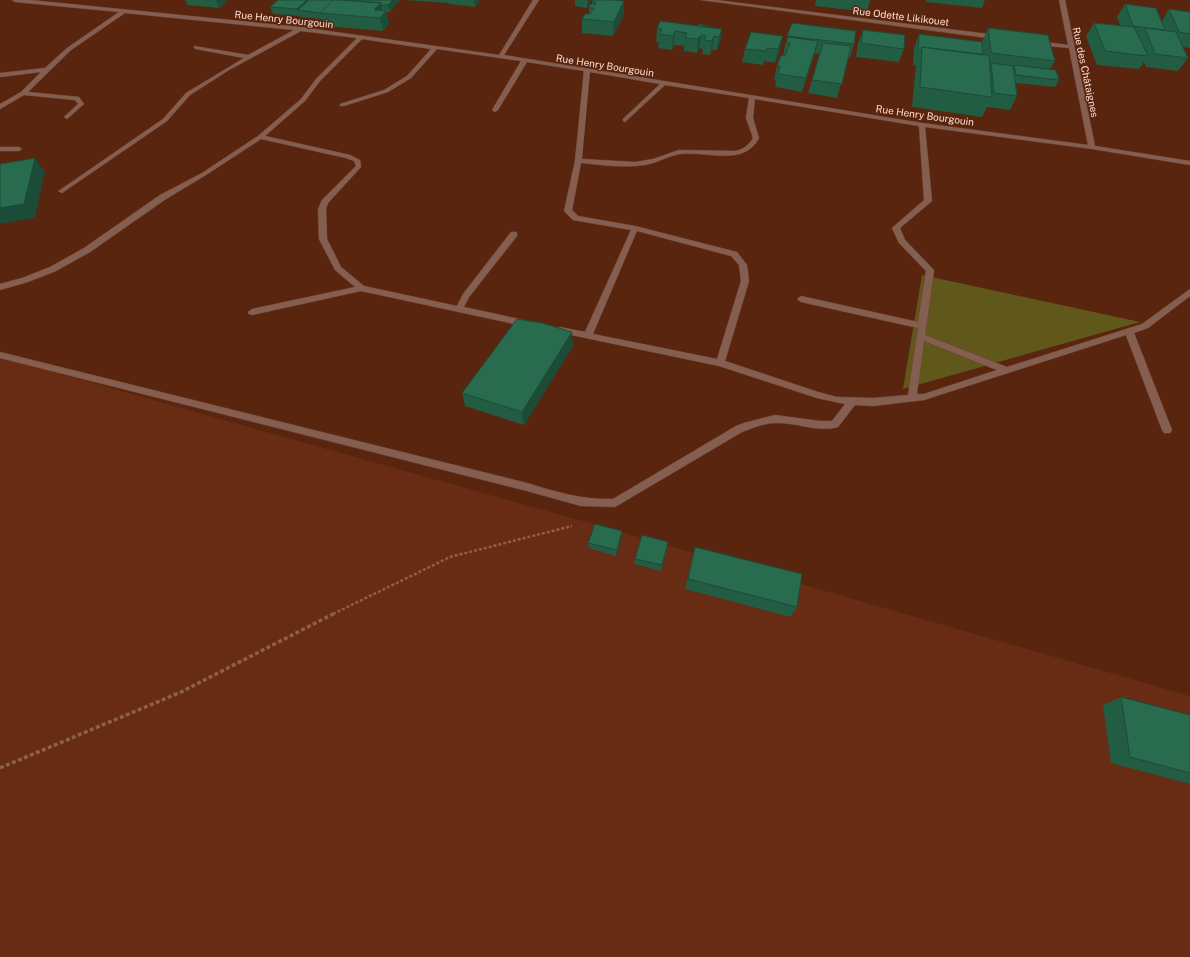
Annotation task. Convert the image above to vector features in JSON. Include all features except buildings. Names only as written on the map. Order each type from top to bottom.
[{"type":"street","name":"Rue Henry Bourgouin","points":[[15,0],[300,29],[525,60],[588,72],[922,125],[1092,147],[1190,163]]},
{"type":"street","points":[[500,57],[536,0]]},
{"type":"street","name":"Rue Odette Likikouet","points":[[704,0],[1001,38]]},
{"type":"street","name":"Rue des Châtaignes","points":[[1062,0],[1092,147]]},
{"type":"street","points":[[0,108],[23,93],[69,48],[123,12]]},
{"type":"street","points":[[62,191],[165,120],[188,94],[249,57],[300,29]]},
{"type":"street","points":[[0,287],[25,280],[53,269],[87,250],[162,197],[204,174],[260,137],[303,100],[318,80],[360,38]]},
{"type":"street","points":[[1033,42],[1072,47]]},
{"type":"street","points":[[196,47],[249,57]]},
{"type":"street","points":[[342,105],[386,91],[409,78],[435,48]]},
{"type":"street","points":[[496,110],[525,60]]},
{"type":"street","points":[[0,75],[47,70]]},
{"type":"street","points":[[588,72],[578,161],[568,211],[576,218],[636,228],[734,254],[743,265],[745,281],[720,363]]},
{"type":"street","points":[[625,120],[663,84]]},
{"type":"street","points":[[23,93],[77,98],[81,104],[68,117]]},
{"type":"street","points":[[578,161],[625,164],[654,161],[680,152],[721,154],[744,150],[752,145],[756,138],[751,129],[748,116],[752,98]]},
{"type":"street","points":[[912,398],[930,270],[902,241],[896,228],[928,201],[922,125]]},
{"type":"street","points":[[260,137],[348,156],[357,160],[359,166],[325,202],[322,209],[323,239],[338,268],[361,288]]},
{"type":"street","points":[[0,149],[19,149]]},
{"type":"street","points":[[588,336],[636,228]]},
{"type":"street","points":[[459,309],[466,296],[514,234]]},
{"type":"street","points":[[252,312],[361,288],[536,326]]},
{"type":"street","points":[[551,328],[720,363],[817,396],[872,402],[924,397],[1129,332],[1145,326],[1190,292]]},
{"type":"street","points":[[801,299],[922,326]]},
{"type":"street","points":[[1129,332],[1167,430]]},
{"type":"street","points":[[920,336],[1008,371]]},
{"type":"street","points":[[0,355],[519,485],[579,503],[596,505],[615,503],[739,429],[774,419],[824,426],[834,424],[853,401]]},
{"type":"path","points":[[0,768],[181,692],[340,610],[450,557],[578,524]]},
{"type":"shaded area","points":[[922,275],[1140,322],[903,389]]},
{"type":"shaded area","points":[[0,357],[586,522],[1190,696],[1190,957],[0,957]]}]
